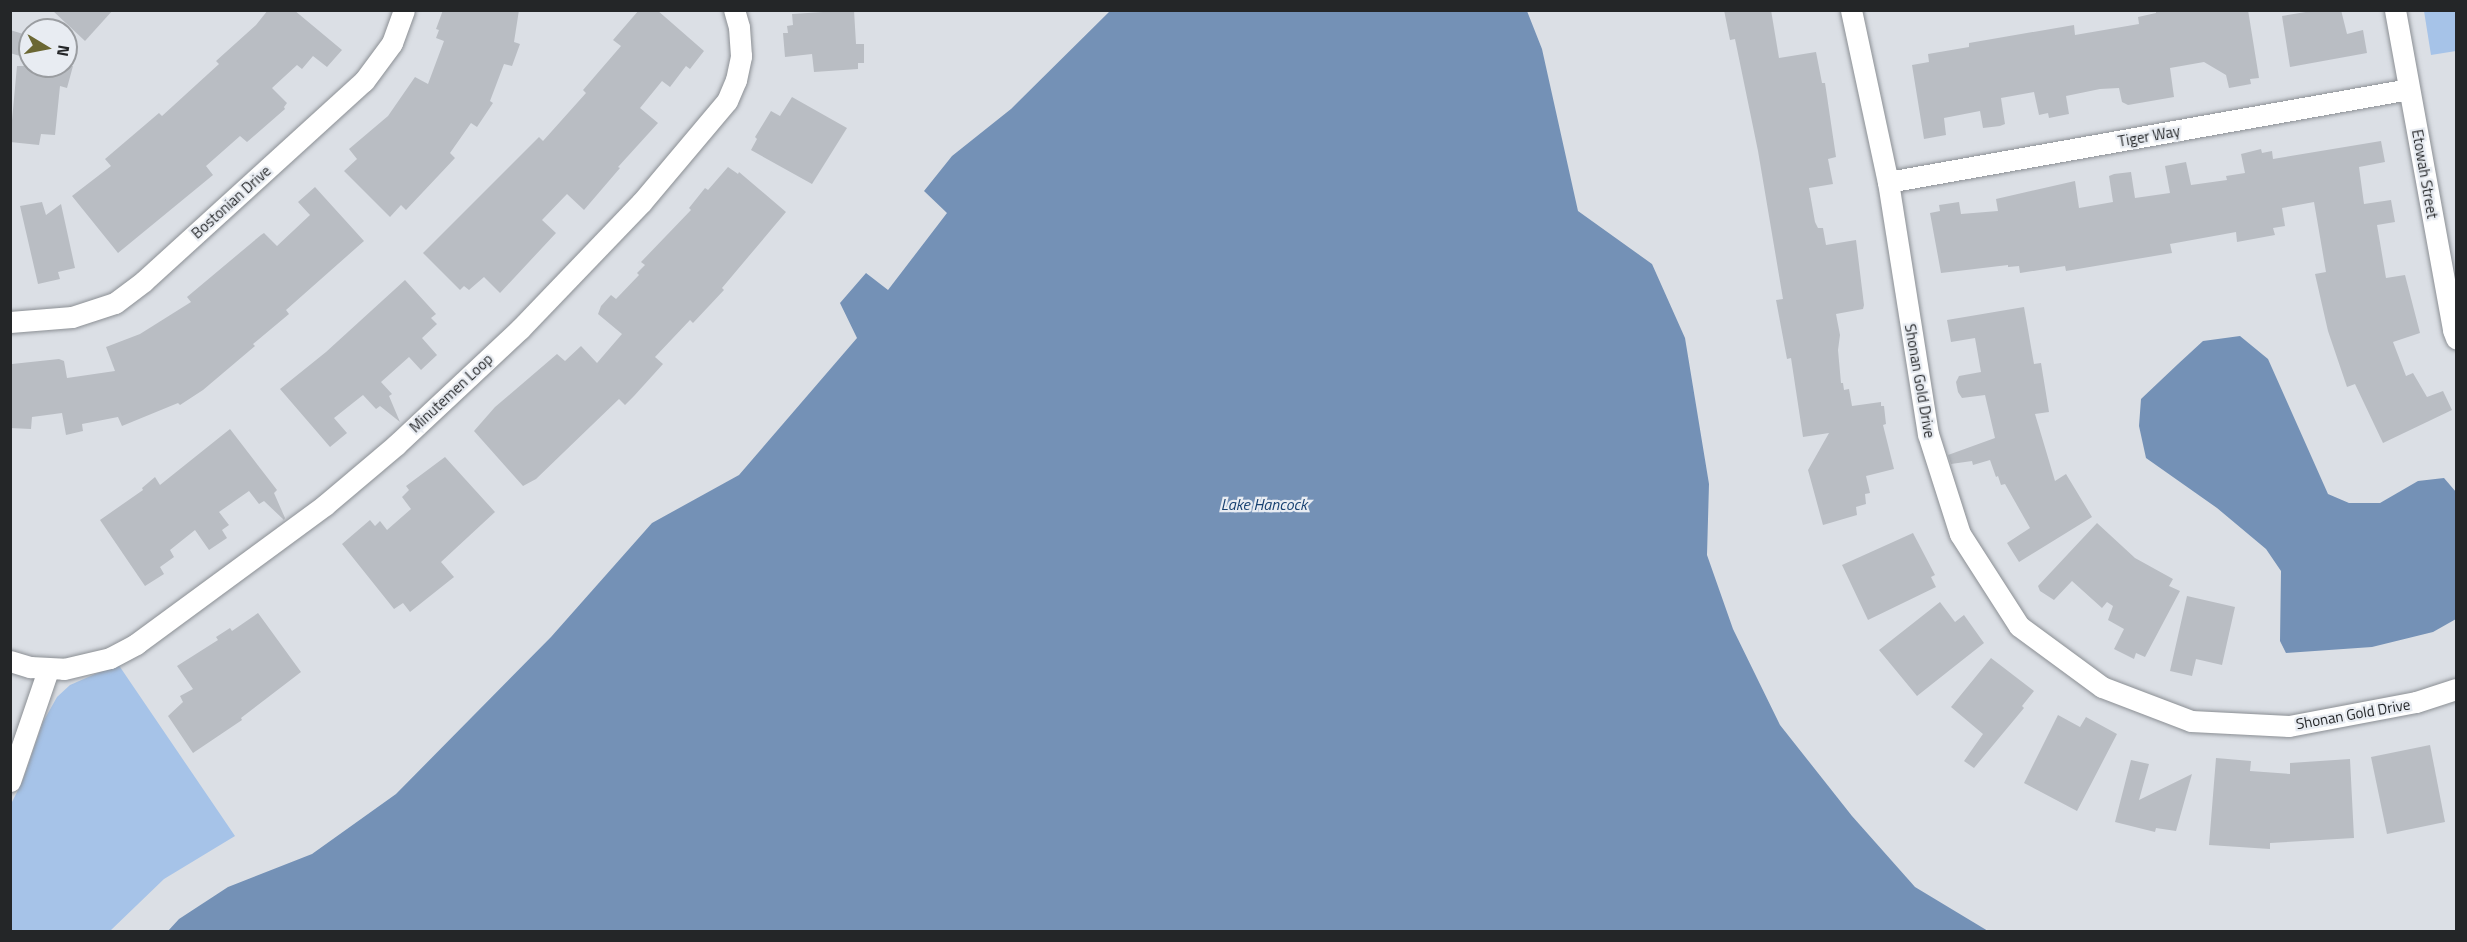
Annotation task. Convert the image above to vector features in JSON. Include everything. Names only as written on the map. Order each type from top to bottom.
[{"type":"street","name":"Bostonian Drive","points":[[10,322],[72,317],[115,303],[144,281],[364,81],[392,43],[404,10]]},
{"type":"street","name":"Minutemen Loop","points":[[10,661],[48,670],[87,665],[110,658],[136,644],[326,505],[396,445],[520,329],[641,203],[727,101],[736,80],[741,56],[739,27],[734,10]]},
{"type":"street","name":"Shonan Gold Drive","points":[[1851,10],[1888,182],[1928,434],[1960,534],[2019,626],[2102,687],[2192,721],[2289,726],[2416,702],[2457,689]]},
{"type":"street","name":"Etowah Street","points":[[2395,10],[2453,330],[2457,338]]},
{"type":"street","name":"Tiger Way","points":[[1888,182],[2409,89]]},
{"type":"street","points":[[10,781],[48,670]]},
{"type":"shaded area","points":[[2424,11],[2456,11],[2456,51],[2431,55]]},
{"type":"shaded area","points":[[118,664],[235,836],[164,879],[110,931],[11,931],[10,806],[23,780],[43,722],[57,697],[70,685]]},
{"type":"water","name":"Lake Hancock","points":[[1110,11],[1527,11],[1542,49],[1578,211],[1652,264],[1685,338],[1709,484],[1707,555],[1733,629],[1780,725],[1852,816],[1915,887],[1988,931],[168,931],[179,919],[228,887],[312,854],[396,794],[551,637],[652,523],[739,475],[857,338],[840,303],[866,273],[888,290],[947,213],[924,191],[952,156],[1011,109]]},
{"type":"water","points":[[2240,336],[2268,359],[2328,494],[2349,503],[2380,503],[2418,481],[2444,478],[2456,492],[2456,619],[2433,632],[2372,647],[2286,653],[2280,641],[2281,571],[2266,549],[2217,508],[2146,458],[2139,426],[2141,399],[2203,341]]},
{"type":"building","points":[[52,10],[113,10],[85,41],[78,34],[78,18],[61,18]]},
{"type":"building","points":[[268,10],[294,10],[342,50],[327,67],[313,56],[302,69],[297,65],[272,88],[287,103],[285,109],[247,142],[240,136],[206,166],[213,175],[118,253],[72,196],[111,166],[105,159],[159,113],[162,116],[219,64],[216,61],[256,25]]},
{"type":"building","points":[[443,10],[519,10],[514,42],[520,44],[512,66],[504,64],[490,101],[493,103],[477,127],[471,123],[450,153],[455,158],[406,210],[401,205],[390,217],[344,171],[357,159],[349,149],[388,116],[415,77],[428,84],[444,41],[436,38],[439,30],[436,29]]},
{"type":"building","points":[[639,10],[657,10],[704,51],[690,69],[686,66],[670,87],[662,81],[640,108],[658,123],[618,167],[620,168],[584,210],[567,194],[542,220],[556,233],[500,293],[484,277],[469,290],[464,286],[460,290],[423,253],[539,137],[543,141],[586,93],[583,90],[621,46],[613,40]]},
{"type":"building","points":[[854,10],[856,44],[864,44],[864,63],[858,63],[858,69],[814,72],[812,54],[785,57],[783,33],[788,33],[787,26],[793,25],[792,14]]},
{"type":"building","points":[[1724,10],[1771,10],[1779,58],[1816,52],[1822,83],[1825,83],[1836,157],[1828,159],[1833,184],[1809,188],[1815,222],[1818,228],[1823,228],[1826,245],[1856,240],[1864,305],[1863,309],[1836,314],[1840,335],[1838,350],[1841,383],[1843,383],[1844,390],[1849,389],[1852,406],[1881,402],[1881,406],[1884,406],[1886,424],[1883,425],[1894,469],[1866,476],[1870,493],[1865,494],[1866,504],[1856,507],[1857,515],[1823,525],[1808,470],[1829,433],[1803,437],[1791,358],[1787,359],[1776,300],[1783,299],[1758,151],[1735,39],[1730,40]]},
{"type":"building","points":[[2156,10],[2248,10],[2259,78],[2250,79],[2251,84],[2229,88],[2226,75],[2204,62],[2170,68],[2174,97],[2128,105],[2122,102],[2119,88],[2100,89],[2066,96],[2069,114],[2049,118],[2048,113],[2039,115],[2034,92],[2001,98],[2005,124],[1983,128],[1980,111],[1944,118],[1946,135],[1924,139],[1912,65],[1929,62],[1928,54],[1969,47],[1969,43],[2074,25],[2075,35],[2139,24],[2138,17],[2156,13]]},
{"type":"building","points":[[2318,10],[2341,10],[2347,34],[2363,30],[2367,53],[2290,67],[2282,16]]},
{"type":"building","points":[[10,30],[18,32],[18,55],[10,53]]},
{"type":"building","points":[[17,66],[18,78],[70,78],[67,88],[60,86],[55,135],[41,134],[39,145],[10,142]]},
{"type":"building","points":[[792,97],[847,128],[812,184],[751,150],[757,139],[755,137],[771,111],[780,116]]},
{"type":"building","points":[[2381,141],[2385,162],[2359,167],[2364,204],[2391,200],[2395,222],[2377,225],[2386,278],[2405,275],[2420,333],[2393,342],[2406,376],[2413,373],[2427,397],[2443,391],[2452,410],[2383,443],[2355,384],[2347,387],[2328,331],[2315,274],[2326,272],[2314,202],[2282,208],[2285,226],[2273,228],[2275,235],[2237,242],[2236,232],[2170,244],[2172,253],[2066,271],[2065,266],[2020,273],[2019,266],[2008,267],[2008,265],[1941,273],[1930,213],[1940,211],[1939,205],[1959,202],[1961,214],[1998,211],[1996,199],[2075,181],[2079,208],[2113,202],[2109,176],[2114,174],[2131,172],[2135,198],[2170,193],[2165,166],[2186,162],[2191,185],[2227,180],[2226,176],[2245,173],[2241,154],[2261,149],[2262,153],[2272,151],[2273,159]]},
{"type":"building","points":[[728,167],[738,174],[739,172],[786,212],[722,288],[724,290],[693,323],[690,320],[655,357],[663,364],[634,396],[625,405],[619,399],[536,479],[523,486],[474,431],[495,407],[557,354],[565,361],[581,346],[597,363],[622,334],[598,314],[601,306],[611,295],[616,299],[639,275],[637,273],[645,265],[641,262],[691,210],[689,208],[705,188],[708,190]]},
{"type":"building","points":[[315,187],[364,241],[286,310],[289,314],[253,344],[255,346],[203,390],[180,405],[178,403],[122,426],[118,417],[82,424],[83,431],[66,435],[62,413],[32,417],[31,429],[10,428],[12,364],[59,359],[64,361],[67,378],[115,371],[106,347],[140,334],[191,302],[187,297],[264,233],[277,246],[310,215],[298,202]]},
{"type":"building","points":[[42,202],[46,215],[61,204],[75,268],[58,272],[60,279],[38,284],[20,206]]},
{"type":"building","points":[[405,280],[436,314],[431,318],[437,324],[422,338],[437,355],[421,370],[409,357],[381,382],[392,394],[389,396],[400,422],[380,406],[376,409],[363,395],[334,418],[347,433],[330,447],[280,389],[326,352]]},
{"type":"building","points":[[2024,307],[2034,364],[2041,363],[2049,412],[2035,414],[2055,481],[2066,474],[2092,517],[2019,562],[2007,543],[2030,528],[2005,484],[2001,485],[1998,476],[1996,477],[1990,460],[1973,465],[1972,461],[1951,464],[1948,455],[1995,438],[1985,395],[1962,398],[1956,382],[1959,376],[1981,372],[1975,338],[1951,342],[1947,320]]},
{"type":"building","points":[[230,429],[277,490],[274,493],[284,520],[264,501],[259,504],[249,491],[219,512],[229,525],[222,530],[227,538],[209,550],[195,530],[170,550],[174,557],[160,567],[164,574],[145,586],[100,520],[143,490],[142,488],[155,477],[160,485]]},
{"type":"building","points":[[445,457],[495,512],[441,562],[454,577],[410,612],[403,603],[394,609],[342,544],[370,520],[375,526],[380,521],[387,530],[411,509],[402,497],[409,490],[406,486]]},
{"type":"building","points":[[2097,523],[2135,558],[2173,579],[2169,586],[2180,591],[2145,657],[2136,653],[2134,659],[2114,649],[2124,629],[2108,620],[2113,606],[2107,602],[2102,608],[2072,581],[2054,600],[2040,591],[2038,586]]},
{"type":"building","points":[[1913,533],[1935,575],[1931,577],[1936,587],[1868,620],[1842,565]]},
{"type":"building","points":[[2187,596],[2235,607],[2222,665],[2196,659],[2192,676],[2170,671]]},
{"type":"building","points":[[1940,602],[1955,622],[1964,615],[1984,643],[1917,696],[1879,650]]},
{"type":"building","points":[[258,613],[301,672],[241,718],[242,720],[193,753],[168,716],[183,702],[180,696],[193,689],[177,666],[218,640],[216,637],[230,628],[232,631]]},
{"type":"building","points":[[1991,658],[2034,691],[2022,706],[2024,708],[1974,768],[1964,761],[1983,734],[1951,707]]},
{"type":"building","points":[[2058,715],[2080,727],[2086,717],[2117,734],[2077,811],[2024,783]]},
{"type":"building","points":[[2430,745],[2445,822],[2387,834],[2371,757]]},
{"type":"building","points":[[2216,758],[2251,761],[2250,771],[2290,774],[2290,763],[2350,759],[2354,838],[2270,843],[2270,849],[2209,845]]},
{"type":"building","points":[[2131,760],[2149,764],[2139,800],[2192,774],[2176,831],[2156,828],[2155,832],[2115,822]]}]
